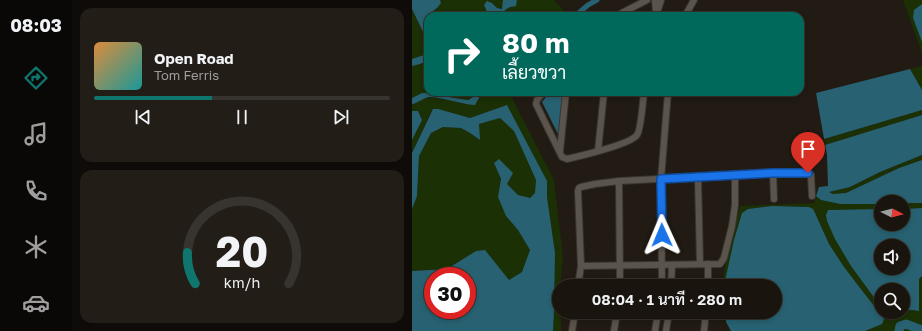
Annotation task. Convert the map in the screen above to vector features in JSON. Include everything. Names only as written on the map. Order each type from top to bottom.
[{"type":"street","points":[[624,12],[647,0]]},
{"type":"street","points":[[655,0],[656,12]]},
{"type":"street","points":[[657,12],[661,0]]},
{"type":"street","points":[[687,12],[694,0]]},
{"type":"street","points":[[540,96],[536,104],[559,153],[562,157],[567,159],[598,151],[637,136],[643,96]]},
{"type":"street","points":[[559,153],[566,96]]},
{"type":"street","points":[[598,151],[604,96]]},
{"type":"street","points":[[662,279],[661,179],[668,96]]},
{"type":"street","points":[[773,173],[774,199]]},
{"type":"street","points":[[579,279],[581,266],[578,191],[579,188],[583,186],[619,181],[773,173],[808,173],[810,174],[812,196]]},
{"type":"street","points":[[581,266],[720,264],[724,258],[732,226],[735,205],[735,176]]},
{"type":"street","points":[[698,177],[700,264]]},
{"type":"street","points":[[619,181],[620,279]]},
{"type":"street","points":[[708,264],[708,279]]},
{"type":"street","points":[[671,279],[672,265]]},
{"type":"street","points":[[572,331],[574,319]]},
{"type":"street","points":[[614,331],[616,319]]},
{"type":"street","points":[[656,331],[657,319]]},
{"type":"street","points":[[666,331],[668,319]]},
{"type":"street","points":[[704,331],[705,319]]},
{"type":"green space","points":[[440,0],[503,0],[503,9],[497,8],[492,3],[484,5],[487,12],[431,12],[441,3]]},
{"type":"green space","points":[[517,0],[554,0],[565,12],[504,12],[508,8],[516,6]]},
{"type":"green space","points":[[903,0],[922,0],[922,4],[914,11],[913,18],[922,42],[922,53]]},
{"type":"green space","points":[[412,9],[424,34],[424,55],[412,59]]},
{"type":"green space","points":[[424,62],[424,93],[412,98],[412,66]]},
{"type":"green space","points":[[922,66],[922,90],[910,69]]},
{"type":"green space","points":[[445,96],[475,96],[468,100]]},
{"type":"green space","points":[[480,96],[511,96],[554,180],[563,257],[561,279],[555,279],[555,253],[547,197],[547,181],[507,105],[470,118],[458,115],[430,114],[412,153],[412,140],[422,120],[418,111],[412,111],[412,104],[431,97],[464,104]]},
{"type":"green space","points":[[922,110],[922,115],[825,145],[824,139]]},
{"type":"green space","points":[[500,118],[514,131],[536,180],[535,193],[530,199],[518,195],[507,184],[494,163],[501,179],[498,197],[506,216],[518,230],[530,250],[522,272],[509,280],[502,272],[476,251],[450,267],[424,267],[424,270],[412,271],[412,209],[417,196],[419,156],[431,133],[443,127],[461,128],[479,140],[479,124]]},
{"type":"green space","points":[[922,155],[922,160],[899,168],[846,193],[833,195],[829,192],[850,187],[880,172]]},
{"type":"green space","points":[[816,196],[821,200],[840,204],[874,204],[874,209],[828,210],[851,266],[874,297],[874,310],[865,294],[844,267],[829,244],[815,213],[809,207],[772,206],[748,209],[726,279],[723,279],[740,206],[814,203]]},
{"type":"green space","points":[[910,203],[922,203],[922,208],[910,209]]},
{"type":"green space","points":[[922,276],[922,331],[865,331],[882,324],[879,319],[910,319],[910,310],[918,311],[919,279]]},
{"type":"green space","points":[[554,319],[561,319],[561,331],[553,331]]},
{"type":"water","points":[[412,0],[440,0],[441,3],[432,12],[424,12],[424,34],[412,9]]},
{"type":"water","points":[[503,0],[517,0],[516,6],[508,8],[504,12],[487,12],[484,5],[487,1],[492,3],[497,8],[502,9]]},
{"type":"water","points":[[922,4],[922,42],[913,18],[914,10]]},
{"type":"water","points":[[424,55],[424,62],[420,64],[412,66],[412,59]]},
{"type":"water","points":[[910,69],[922,90],[922,110],[824,139],[816,93]]},
{"type":"water","points":[[422,93],[424,93],[424,96],[445,96],[468,100],[475,96],[480,96],[475,105],[430,97],[412,104],[412,98]]},
{"type":"water","points":[[547,96],[564,96],[559,136],[542,102]]},
{"type":"water","points":[[507,105],[547,181],[547,197],[555,253],[555,279],[552,279],[553,331],[412,331],[412,271],[424,270],[424,319],[476,319],[476,267],[450,267],[476,251],[485,250],[509,280],[522,272],[530,250],[518,230],[506,216],[498,197],[501,179],[494,163],[499,159],[513,173],[507,184],[518,195],[530,198],[535,193],[536,180],[514,131],[500,118],[479,124],[480,140],[461,128],[443,127],[431,133],[419,156],[417,196],[412,209],[412,153],[433,109],[470,118]]},
{"type":"water","points":[[412,111],[418,111],[422,120],[412,140]]},
{"type":"water","points":[[922,115],[922,155],[880,172],[850,187],[829,192],[833,194],[846,193],[899,168],[922,160],[922,203],[910,203],[910,195],[874,195],[874,204],[840,204],[821,200],[816,196],[819,187],[828,186],[827,155],[825,145]]},
{"type":"water","points":[[772,206],[809,207],[813,209],[829,244],[844,267],[874,306],[874,319],[884,319],[882,324],[865,331],[731,331],[726,319],[782,319],[782,279],[725,279],[742,213],[748,209]]},
{"type":"water","points":[[922,208],[922,276],[919,279],[919,311],[910,310],[910,283],[874,283],[874,297],[851,266],[835,239],[827,221],[826,215],[828,210],[874,209],[874,231],[910,231],[910,209]]},
{"type":"waterway","points":[[580,12],[597,0]]},
{"type":"waterway","points":[[899,331],[900,326],[906,324],[922,330]]},
{"type":"route","points":[[662,235],[661,179],[773,173],[808,173]]}]
